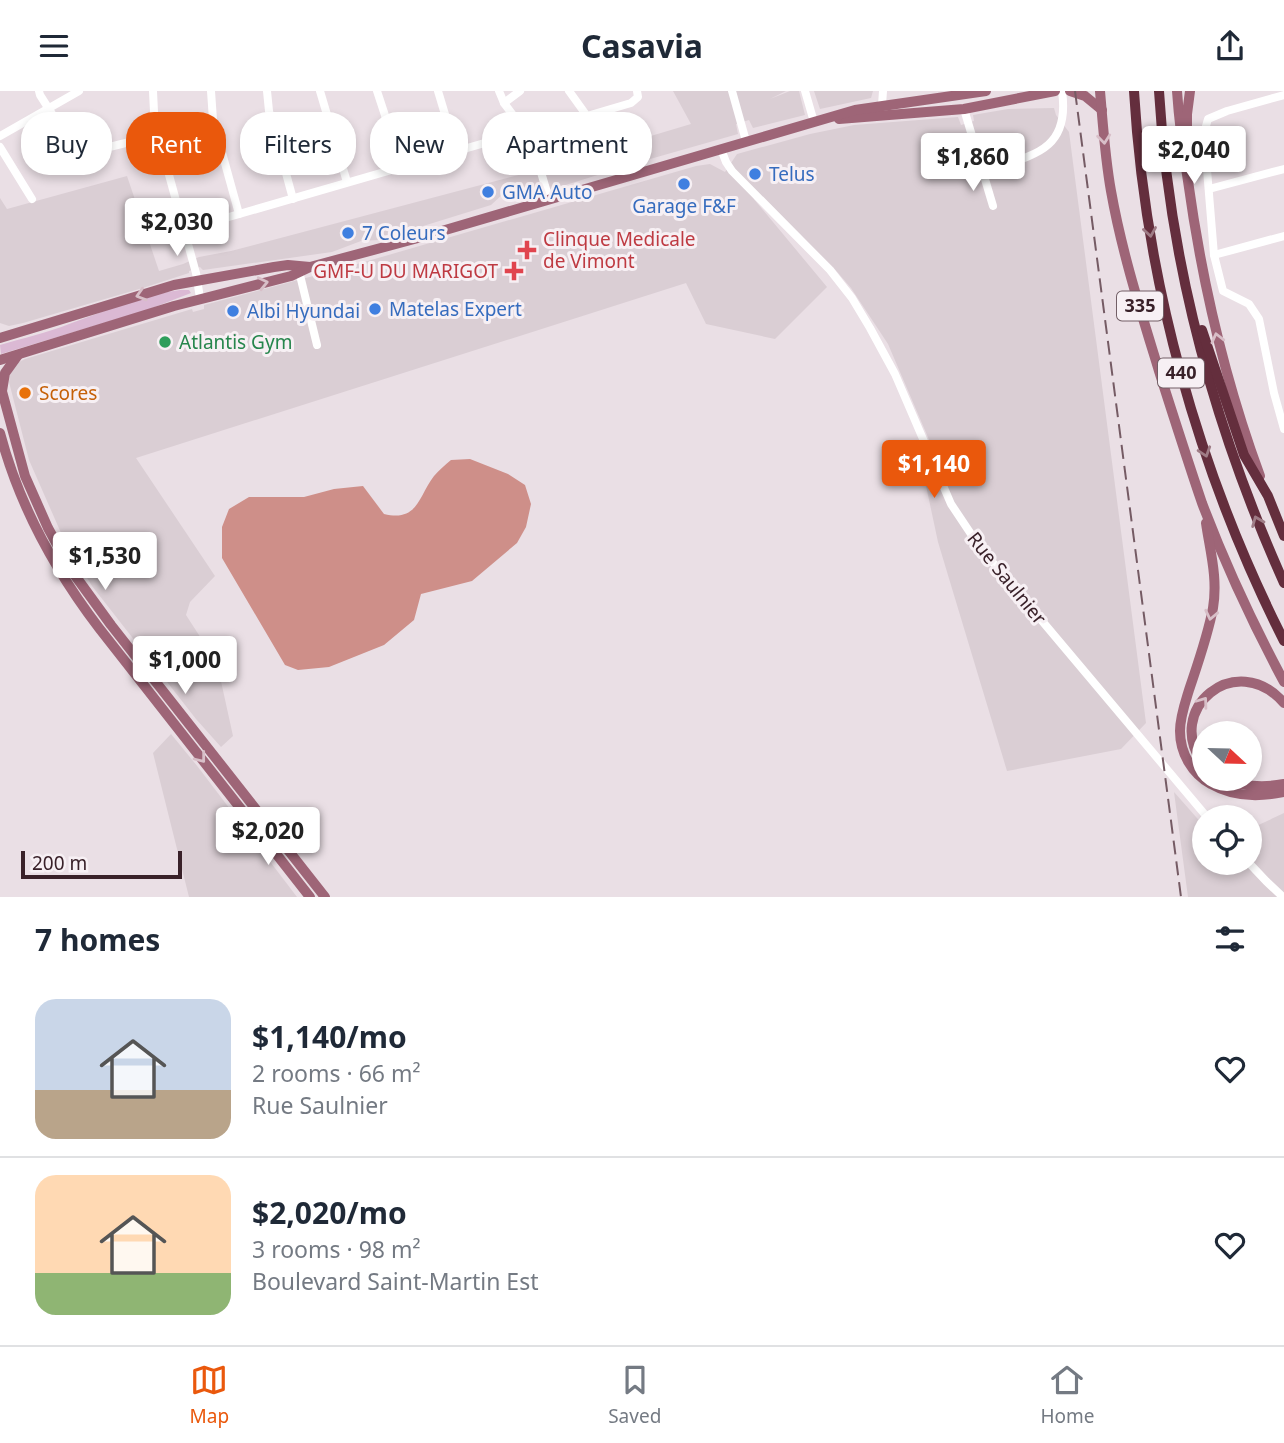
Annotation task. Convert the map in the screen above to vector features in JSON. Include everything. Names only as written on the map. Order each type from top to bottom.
[{"type":"highway","name":"440","points":[[1134,91],[1149,228],[1181,373],[1208,463],[1228,516],[1284,641]]},
{"type":"highway","name":"440","points":[[1159,91],[1168,185],[1182,271],[1203,361],[1227,441],[1284,583]]},
{"type":"highway","points":[[1182,271],[1244,455],[1268,496],[1284,537]]},
{"type":"main road","points":[[0,360],[200,298],[279,279],[298,269],[383,248],[859,109],[986,91]]},
{"type":"main road","points":[[814,122],[964,109],[1055,91]]},
{"type":"main road","points":[[1070,91],[1085,96],[1101,110]]},
{"type":"main road","points":[[1100,91],[1101,110]]},
{"type":"main road","points":[[1177,91],[1198,250],[1219,344],[1244,431],[1268,496]]},
{"type":"main road","points":[[1188,181],[1187,114],[1190,91]]},
{"type":"main road","name":"335","points":[[1101,110],[1107,169],[1122,244],[1167,396],[1202,502],[1238,590],[1284,682]]},
{"type":"main road","points":[[0,338],[197,280],[288,265],[298,269]]},
{"type":"main road","points":[[0,328],[14,333]]},
{"type":"main road","points":[[18,355],[6,371],[1,388],[21,464],[48,528],[71,570],[97,608],[325,897]]},
{"type":"main road","points":[[0,433],[6,456],[31,519],[67,585],[310,897]]},
{"type":"main road","points":[[1202,502],[1214,567],[1214,595],[1211,616],[1182,716],[1182,747],[1197,773],[1221,789],[1258,795],[1284,792]]},
{"type":"main road","points":[[1194,721],[1198,707],[1213,690],[1226,684],[1250,682],[1269,689],[1284,703]]},
{"type":"main road","points":[[1262,787],[1284,783]]},
{"type":"street","points":[[39,91],[75,150],[85,153],[126,143]]},
{"type":"street","points":[[0,136],[79,91]]},
{"type":"street","points":[[153,91],[154,112]]},
{"type":"street","points":[[211,91],[213,120],[239,214]]},
{"type":"street","points":[[267,91],[269,111],[293,199]]},
{"type":"street","points":[[320,91],[347,182]]},
{"type":"street","points":[[377,91],[384,112]]},
{"type":"street","points":[[438,91],[444,112]]},
{"type":"street","points":[[499,91],[511,112]]},
{"type":"street","points":[[504,103],[520,91]]},
{"type":"street","points":[[569,91],[587,116],[631,103],[637,94]]},
{"type":"street","points":[[732,91],[746,141]]},
{"type":"street","points":[[805,91],[814,122]]},
{"type":"street","points":[[882,105],[883,91]]},
{"type":"street","points":[[982,171],[1029,157],[1050,143],[1059,130],[1063,116],[1062,91]]},
{"type":"street","points":[[1284,95],[1208,119],[1204,133],[1214,254],[1223,291],[1249,304],[1259,319],[1284,429]]},
{"type":"street","points":[[964,109],[993,206]]},
{"type":"street","points":[[0,147],[32,199]]},
{"type":"street","name":"Rue Saulnier","points":[[721,149],[732,171],[830,270],[852,298],[895,374],[951,503],[979,546],[1196,805]]},
{"type":"street","points":[[1209,190],[1284,169]]},
{"type":"street","points":[[169,175],[200,298]]},
{"type":"street","points":[[184,230],[373,175]]},
{"type":"street","points":[[542,175],[549,199]]},
{"type":"street","points":[[1214,254],[1284,236]]},
{"type":"street","points":[[298,269],[317,345]]},
{"type":"street","points":[[1274,393],[1284,391]]},
{"type":"street","points":[[1260,875],[1283,897]]},
{"type":"shaded area","points":[[673,91],[786,91],[770,99],[790,91],[799,91],[805,115],[753,128],[749,120],[736,124],[738,134],[652,158],[652,136],[691,124]]},
{"type":"shaded area","points":[[814,91],[873,91],[871,98],[820,109]]},
{"type":"shaded area","points":[[1054,108],[1069,132],[1146,723],[1121,749],[1007,771],[938,542],[922,467],[939,463],[888,344],[851,288],[833,267],[780,215],[753,198],[827,287],[775,339],[706,324],[686,283],[136,458],[215,576],[190,602],[186,615],[217,663],[233,736],[221,747],[92,586],[65,542],[29,460],[9,382],[10,373],[17,363],[25,359],[192,309],[193,312],[204,309],[204,305],[347,267],[696,166],[710,164],[725,172],[737,154],[810,134],[854,125],[958,117],[961,125],[974,121],[973,115],[1008,109]]},
{"type":"shaded area","points":[[518,175],[598,175],[540,193],[504,193],[491,205],[378,240],[361,241],[332,252],[203,270],[200,267],[146,287],[23,323],[9,326],[0,323],[0,198],[7,209],[127,176],[159,271],[199,257],[231,251]]},
{"type":"shaded area","points":[[189,290],[191,293],[147,310],[1,354],[0,345],[138,300]]},
{"type":"shaded area","points":[[470,459],[508,474],[525,485],[531,504],[526,527],[517,543],[472,581],[421,594],[414,620],[384,645],[329,667],[298,670],[285,665],[222,558],[222,527],[229,509],[249,497],[304,497],[334,489],[363,486],[384,514],[395,516],[411,511],[416,506],[434,476],[451,460]]},
{"type":"shaded area","points":[[171,734],[297,897],[189,897],[153,753]]},
{"type":"shaded area","points":[[1174,792],[1192,812],[1192,875],[1262,875],[1262,823],[1284,813],[1284,897],[1188,897]]},
{"type":"railway","points":[[1075,91],[1181,897]]},
{"type":"place","name":"Telus","points":[[755,174]]},
{"type":"place","name":"Garage F&F","points":[[684,184]]},
{"type":"place","name":"GMA Auto","points":[[488,192]]},
{"type":"place","name":"7 Coleurs","points":[[348,233]]},
{"type":"place","name":"Clinque Medicale de Vimont","points":[[527,250]]},
{"type":"place","name":"GMF-U DU MARIGOT","points":[[514,271]]},
{"type":"place","name":"Matelas Expert","points":[[375,309]]},
{"type":"place","name":"Albi Hyundai","points":[[233,311]]},
{"type":"place","name":"Atlantis Gym","points":[[165,342]]},
{"type":"place","name":"Scores","points":[[25,393]]}]
